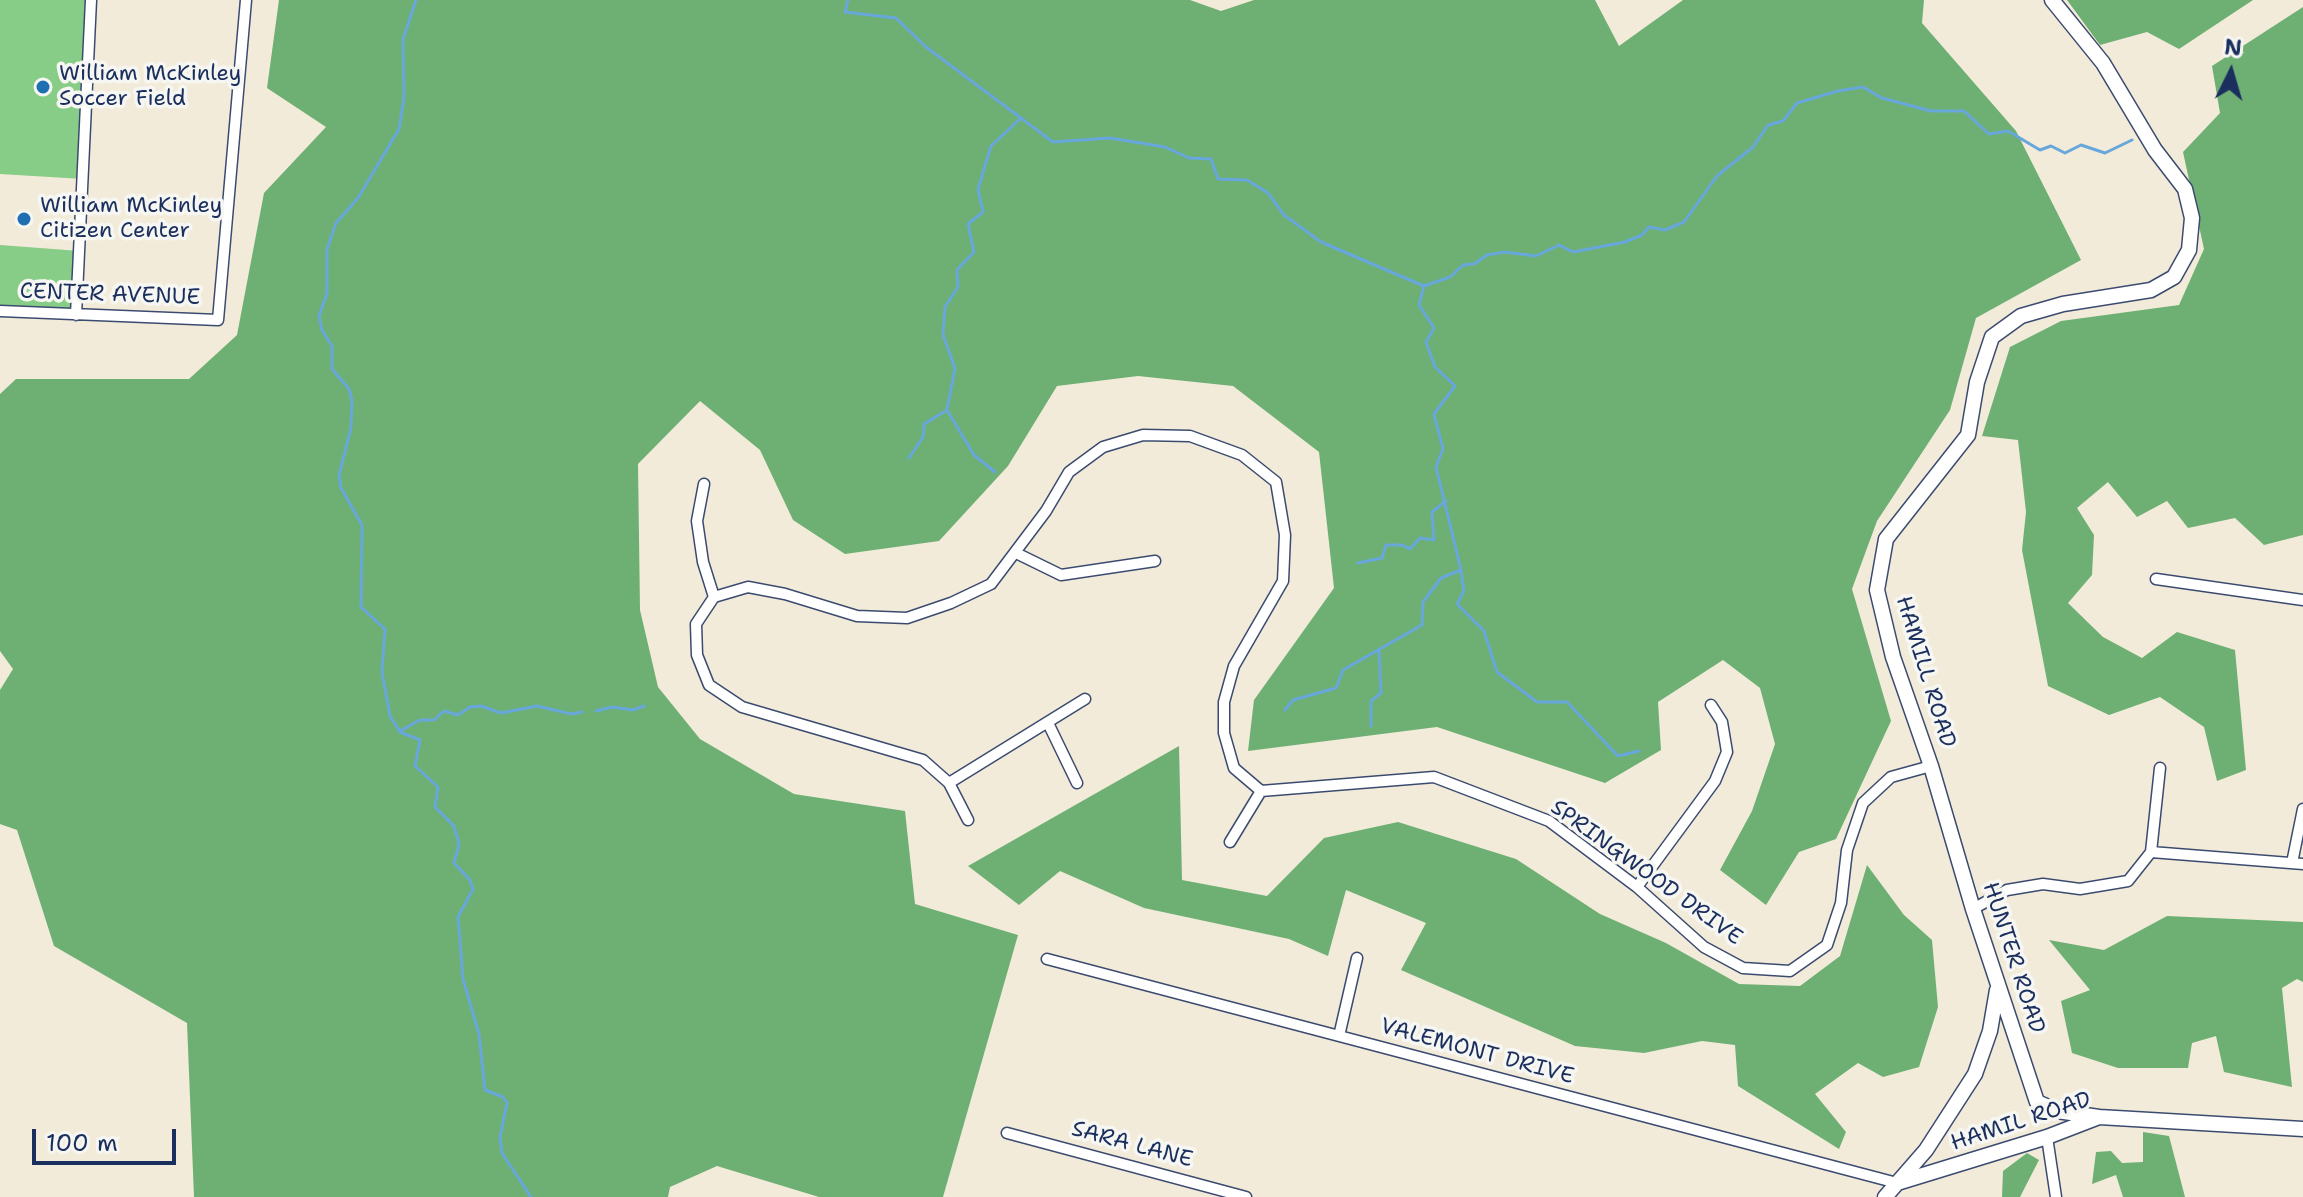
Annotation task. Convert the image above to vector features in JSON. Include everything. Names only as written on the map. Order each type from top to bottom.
[{"type":"street","points":[[76,315],[91,0]]},
{"type":"street","name":"CENTER AVENUE","points":[[0,311],[218,320],[246,0]]},
{"type":"street","name":"HAMILL ROAD","points":[[1931,766],[1893,657],[1877,590],[1886,539],[1968,435],[1977,382],[1992,337],[2021,316],[2063,304],[2151,290],[2174,277],[2189,250],[2192,218],[2185,189],[2155,150],[2103,63],[2052,0]]},
{"type":"street","points":[[968,820],[949,783],[923,760],[742,707],[709,685],[697,655],[696,624],[714,597],[748,587],[785,594],[857,616],[907,618],[991,584],[1016,553],[1069,472],[1103,447],[1143,435],[1190,436],[1242,455],[1276,482],[1285,535],[1283,581],[1234,666],[1224,702],[1224,733],[1234,768],[1261,791],[1230,842]]},
{"type":"street","points":[[704,484],[697,521],[703,562],[714,597]]},
{"type":"street","points":[[1016,553],[1061,575],[1155,561]]},
{"type":"street","points":[[2156,579],[2303,600]]},
{"type":"street","points":[[949,783],[1085,699]]},
{"type":"street","points":[[1637,887],[1715,781],[1727,752],[1722,722],[1711,705]]},
{"type":"street","points":[[1048,723],[1077,783]]},
{"type":"street","name":"SPRINGWOOD DRIVE","points":[[1261,791],[1434,777],[1549,821],[1637,887],[1704,947],[1743,968],[1790,971],[1827,945],[1841,903],[1847,850],[1863,803],[1891,777],[1931,766]]},
{"type":"street","name":"HUNTER ROAD","points":[[1931,766],[1973,909],[2037,1102],[2057,1111],[2099,1117]]},
{"type":"street","points":[[1973,909],[2007,890],[2043,884],[2080,889],[2128,881],[2151,852],[2160,768]]},
{"type":"street","points":[[2151,852],[2298,864],[2303,809]]},
{"type":"street","points":[[1339,1036],[1357,958]]},
{"type":"street","name":"VALEMONT DRIVE","points":[[1047,959],[1897,1183]]},
{"type":"street","name":"HAMIL ROAD","points":[[1885,1197],[1926,1150],[1975,1074],[1990,1031],[1998,987]]},
{"type":"street","name":"HAMIL ROAD","points":[[1897,1183],[2047,1137],[2099,1117],[2303,1129]]},
{"type":"street","name":"SARA LANE","points":[[1007,1133],[1246,1197]]},
{"type":"street","points":[[2047,1137],[2056,1197]]},
{"type":"green space","name":"William McKinley Soccer Field","points":[[0,0],[91,0],[83,179],[0,174]]},
{"type":"green space","points":[[279,0],[1190,0],[1221,11],[1254,0],[1595,0],[1619,46],[1683,0],[1924,0],[1922,23],[2016,131],[2081,260],[1976,318],[1950,410],[1877,521],[1852,589],[1891,721],[1836,839],[1799,852],[1766,905],[1720,870],[1752,811],[1775,744],[1760,688],[1723,660],[1658,702],[1661,750],[1605,783],[1437,727],[1248,751],[1254,700],[1334,588],[1319,452],[1233,386],[1138,376],[1057,386],[1008,466],[939,541],[845,554],[793,520],[760,450],[700,401],[638,464],[640,610],[658,687],[700,739],[794,794],[905,811],[915,904],[1018,935],[943,1197],[819,1197],[717,1166],[670,1187],[668,1197],[194,1197],[187,1023],[54,946],[17,830],[0,824],[0,690],[13,669],[0,651],[0,394],[16,379],[189,379],[237,335],[264,193],[326,127],[267,88]]},
{"type":"green space","points":[[2067,0],[2253,0],[2179,49],[2147,32],[2100,45]]},
{"type":"green space","points":[[2303,7],[2303,535],[2264,545],[2235,518],[2188,528],[2167,501],[2137,517],[2108,482],[2077,508],[2094,535],[2092,575],[2068,603],[2103,637],[2142,658],[2177,632],[2235,650],[2246,770],[2217,781],[2204,727],[2160,697],[2109,715],[2048,686],[2022,550],[2026,512],[2018,440],[1982,436],[2010,347],[2061,321],[2179,305],[2204,249],[2183,152],[2220,113],[2212,66]]},
{"type":"green space","points":[[0,245],[80,251],[76,315],[0,311]]},
{"type":"green space","points":[[1179,746],[1182,880],[1267,896],[1324,838],[1398,822],[1516,859],[1600,914],[1666,943],[1739,984],[1800,986],[1840,956],[1867,865],[1904,915],[1932,940],[1938,1007],[1919,1067],[1883,1077],[1858,1063],[1815,1094],[1846,1132],[1839,1149],[1738,1086],[1735,1045],[1702,1041],[1644,1053],[1575,1046],[1401,970],[1426,923],[1346,890],[1328,956],[1289,939],[1144,908],[1060,871],[1019,905],[968,866]]},
{"type":"green space","points":[[2167,916],[2303,922],[2303,982],[2297,979],[2282,988],[2292,1087],[2224,1072],[2216,1036],[2192,1043],[2188,1068],[2118,1068],[2072,1053],[2061,1001],[2090,990],[2049,940],[2104,950]]},
{"type":"green space","points":[[2143,1132],[2169,1136],[2185,1197],[2123,1197],[2116,1175],[2092,1184],[2096,1152],[2111,1151],[2122,1163],[2143,1162]]},
{"type":"green space","points":[[2027,1153],[2039,1160],[2020,1197],[2002,1197],[2003,1171]]},
{"type":"waterway","points":[[416,0],[403,40],[404,98],[399,129],[358,198],[336,223],[327,249],[327,293],[319,316],[322,330],[332,346],[332,369],[349,389],[352,400],[351,428],[339,475],[341,488],[362,525],[361,607],[385,629],[382,672],[390,716],[400,732],[420,740],[415,766],[438,787],[435,807],[454,826],[459,844],[454,863],[470,880],[473,889],[458,917],[463,979],[479,1034],[485,1090],[503,1097],[507,1103],[500,1137],[502,1153],[531,1197]]},
{"type":"waterway","points":[[848,0],[845,12],[896,18],[926,47],[1053,142],[1110,138],[1165,147],[1189,158],[1211,159],[1218,179],[1247,180],[1268,193],[1284,215],[1321,242],[1424,286],[1450,277],[1463,265],[1474,264],[1487,255],[1505,252],[1536,256],[1559,245],[1573,252],[1625,242],[1642,235],[1649,227],[1665,230],[1684,222],[1717,176],[1753,147],[1768,125],[1783,121],[1797,103],[1838,91],[1863,87],[1882,98],[1931,111],[1964,111],[1989,134],[2008,131],[2040,150],[2051,146],[2065,153],[2081,145],[2105,153],[2132,140]]},
{"type":"waterway","points":[[909,458],[923,437],[924,424],[947,410],[955,368],[943,335],[945,307],[958,287],[957,270],[974,252],[968,224],[983,212],[978,189],[991,146],[1020,119]]},
{"type":"waterway","points":[[1285,710],[1293,700],[1336,688],[1343,670],[1422,625],[1423,602],[1441,578],[1461,570],[1436,467],[1443,449],[1434,414],[1455,386],[1435,367],[1426,342],[1434,328],[1419,305],[1424,286]]},
{"type":"waterway","points":[[947,410],[974,455],[995,472]]},
{"type":"waterway","points":[[1358,563],[1382,558],[1386,545],[1402,545],[1410,549],[1420,538],[1434,540],[1432,512],[1446,501]]},
{"type":"waterway","points":[[1461,571],[1464,591],[1457,604],[1484,631],[1497,672],[1537,702],[1567,702],[1618,756],[1639,751]]},
{"type":"waterway","points":[[1371,726],[1371,701],[1381,693],[1379,650]]},
{"type":"waterway","points":[[400,731],[420,720],[434,720],[444,711],[458,715],[470,707],[481,706],[501,713],[537,706],[571,714],[582,712]]},
{"type":"waterway","points":[[596,711],[612,707],[633,710],[644,706]]},
{"type":"place","name":"William McKinley Soccer Field","points":[[43,87]]},
{"type":"place","name":"William McKinley Citizen Center","points":[[24,219]]}]
